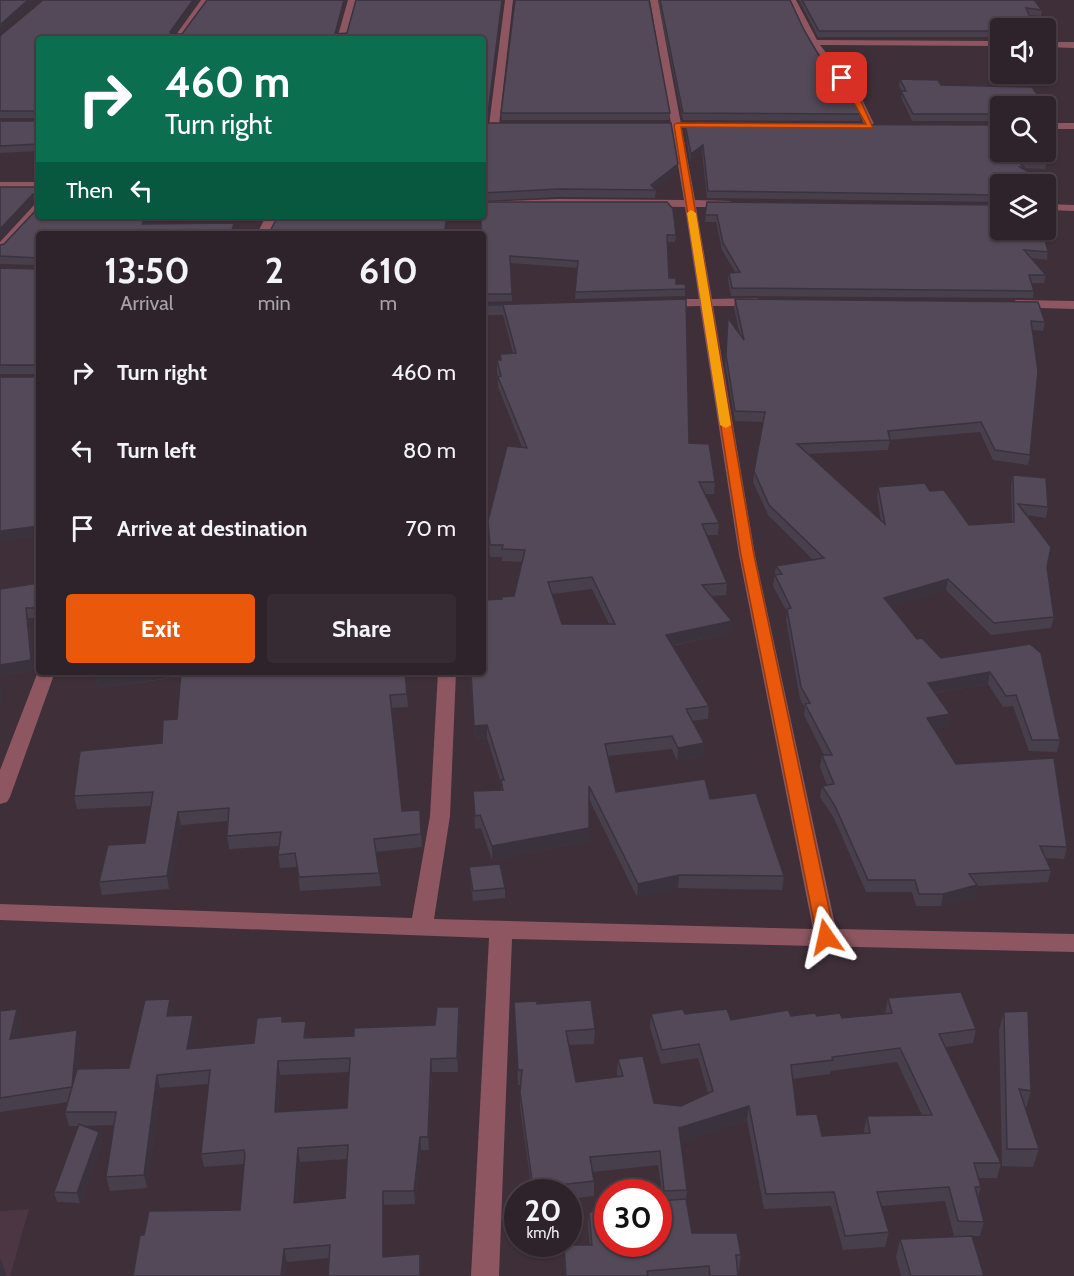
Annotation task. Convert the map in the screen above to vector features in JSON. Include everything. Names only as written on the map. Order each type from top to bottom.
[{"type":"street","points":[[179,36],[205,0]]},
{"type":"street","points":[[342,36],[352,0]]},
{"type":"street","points":[[495,125],[509,0]]},
{"type":"street","points":[[654,0],[677,125],[747,555],[826,937]]},
{"type":"street","points":[[792,0],[814,42],[856,97],[870,126]]},
{"type":"street","points":[[814,42],[990,44]]},
{"type":"street","points":[[1056,45],[1074,45]]},
{"type":"street","points":[[486,125],[506,125]]},
{"type":"street","points":[[859,126],[882,126]]},
{"type":"street","points":[[1056,126],[1074,126]]},
{"type":"street","points":[[0,184],[36,185]]},
{"type":"street","points":[[486,205],[558,202],[746,204]]},
{"type":"street","points":[[1056,207],[1074,208]]},
{"type":"street","points":[[0,249],[36,209]]},
{"type":"street","points":[[647,304],[772,303]]},
{"type":"street","points":[[1004,304],[1074,304]]},
{"type":"street","points":[[0,797],[45,675]]},
{"type":"street","points":[[422,926],[440,816],[447,675]]},
{"type":"street","points":[[0,912],[501,930],[1074,943]]},
{"type":"street","points":[[485,1276],[501,930]]},
{"type":"shaded area","points":[[29,1209],[10,1276],[0,1276],[0,1211]]},
{"type":"building","points":[[0,0],[28,0],[0,25]]},
{"type":"building","points":[[43,0],[193,0],[170,32],[171,34],[182,34],[207,0],[344,0],[335,34],[347,33],[356,0],[502,0],[488,113],[486,113],[486,36],[36,36],[36,111],[0,111],[0,36]]},
{"type":"building","points":[[515,0],[649,0],[670,113],[501,113]]},
{"type":"building","points":[[660,0],[790,0],[804,30],[836,85],[852,94],[861,114],[683,113]]},
{"type":"building","points":[[802,0],[1037,0],[1035,1],[1042,10],[1026,8],[1030,18],[990,18],[990,31],[819,31]]},
{"type":"building","points":[[900,79],[938,80],[941,85],[1032,87],[1038,96],[990,96],[990,114],[913,114],[901,91],[906,91]]},
{"type":"building","points":[[0,121],[36,121],[36,144],[0,146]]},
{"type":"building","points":[[486,123],[671,123],[678,164],[651,185],[656,190],[558,189],[486,193]]},
{"type":"building","points":[[685,124],[990,125],[990,162],[1019,162],[1024,167],[1020,167],[1032,174],[990,174],[990,195],[708,191],[703,145],[691,154]]},
{"type":"building","points":[[0,187],[36,187],[36,194],[33,194],[0,229]]},
{"type":"building","points":[[486,202],[667,202],[673,209],[676,235],[667,235],[669,278],[676,278],[676,284],[685,284],[686,289],[575,292],[578,261],[510,256],[512,294],[486,294],[486,231],[481,231],[481,219],[486,219]]},
{"type":"building","points":[[707,202],[990,205],[990,240],[1045,240],[1048,252],[1024,250],[1046,275],[1029,275],[1034,291],[732,288],[729,273],[740,272],[723,243],[717,215],[705,215]]},
{"type":"building","points":[[36,210],[36,219],[144,219],[142,224],[234,223],[232,231],[36,231],[36,258],[0,256],[0,245],[4,244]]},
{"type":"building","points":[[276,219],[446,219],[444,231],[270,231]]},
{"type":"building","points":[[0,268],[36,269],[36,365],[0,365]]},
{"type":"building","points":[[686,299],[689,443],[709,444],[715,482],[699,482],[719,523],[702,524],[727,583],[702,585],[732,621],[666,635],[709,706],[686,709],[704,743],[678,748],[672,736],[605,744],[616,792],[705,779],[710,799],[756,793],[784,876],[679,875],[638,884],[589,786],[589,828],[492,846],[480,815],[475,816],[473,791],[503,790],[501,780],[504,780],[487,725],[474,726],[471,675],[486,675],[486,600],[514,596],[525,550],[502,549],[503,545],[490,545],[488,521],[507,446],[527,448],[498,377],[501,376],[497,360],[501,360],[500,354],[516,353],[503,305],[487,305]],"holes":[[[592,577],[615,624],[562,624],[548,582]]]},
{"type":"building","points":[[735,299],[1038,302],[1045,322],[1031,321],[1038,371],[1030,455],[995,450],[981,422],[888,431],[890,440],[797,444],[885,524],[878,487],[925,483],[930,491],[944,490],[969,525],[1014,522],[1013,475],[1046,478],[1048,507],[1018,504],[1051,547],[1047,567],[1054,617],[994,623],[948,579],[884,598],[917,639],[922,638],[941,658],[1030,644],[1041,653],[1060,740],[1032,740],[1016,695],[1006,696],[990,672],[928,683],[950,714],[927,718],[956,764],[1054,758],[1067,847],[1040,846],[1051,870],[969,874],[977,885],[943,894],[919,894],[915,880],[868,880],[835,806],[822,786],[834,784],[822,755],[832,755],[805,704],[810,703],[801,687],[787,609],[791,608],[775,575],[782,574],[776,566],[824,558],[769,505],[754,471],[765,412],[735,411],[726,355],[728,318],[744,340]]},
{"type":"building","points":[[0,377],[36,377],[36,526],[0,531]]},
{"type":"building","points":[[36,583],[36,608],[26,608],[31,660],[0,665],[0,589]]},
{"type":"building","points":[[181,675],[405,675],[407,694],[390,695],[402,811],[420,810],[421,834],[374,839],[379,873],[299,877],[295,853],[278,855],[281,832],[227,836],[229,808],[178,812],[167,876],[99,882],[108,845],[145,843],[153,792],[74,796],[80,751],[162,743],[163,720],[177,719]]},
{"type":"building","points":[[500,864],[505,888],[473,891],[469,867]]},
{"type":"building","points":[[961,992],[976,1029],[939,1034],[1001,1163],[974,1163],[981,1187],[975,1187],[984,1222],[958,1221],[949,1187],[877,1192],[889,1232],[845,1236],[834,1192],[766,1194],[749,1106],[679,1128],[687,1190],[672,1191],[672,1179],[663,1179],[660,1151],[590,1157],[594,1181],[532,1179],[520,1092],[522,1070],[518,1070],[514,1002],[537,1001],[537,1004],[591,1000],[595,1029],[566,1031],[576,1082],[623,1076],[618,1059],[643,1056],[654,1103],[681,1106],[713,1091],[699,1044],[662,1050],[651,1014],[683,1009],[685,1014],[727,1009],[731,1020],[788,1010],[791,1016],[840,1013],[842,1018],[892,1013],[888,998]],"holes":[[[900,1048],[932,1115],[867,1116],[870,1133],[822,1136],[817,1114],[797,1115],[791,1065]]]},
{"type":"building","points":[[170,999],[167,1016],[193,1015],[187,1049],[254,1043],[257,1018],[282,1016],[282,1022],[306,1021],[304,1038],[354,1036],[354,1028],[435,1025],[437,1007],[459,1007],[457,1058],[431,1059],[428,1137],[420,1137],[414,1191],[383,1191],[383,1257],[420,1254],[420,1276],[328,1276],[330,1245],[284,1249],[281,1276],[133,1276],[140,1235],[144,1235],[149,1211],[240,1210],[244,1150],[201,1154],[210,1070],[157,1075],[144,1175],[106,1177],[116,1112],[65,1112],[77,1069],[129,1068],[145,1000]],"holes":[[[350,1058],[347,1108],[275,1112],[278,1061]],[[348,1145],[345,1198],[294,1203],[298,1148]]]},
{"type":"building","points":[[17,1009],[10,1039],[77,1030],[72,1087],[0,1098],[0,1011]]},
{"type":"building","points":[[1028,1011],[1031,1091],[1019,1089],[1039,1149],[1007,1149],[1004,1012]]},
{"type":"building","points":[[79,1124],[99,1132],[77,1193],[54,1192]]},
{"type":"building","points":[[686,1199],[692,1233],[737,1233],[741,1255],[736,1255],[738,1276],[710,1276],[709,1266],[647,1271],[648,1276],[566,1276],[565,1257],[582,1257],[582,1245],[592,1245],[589,1212],[594,1212],[594,1257],[672,1257],[672,1200]]},
{"type":"building","points":[[972,1236],[984,1276],[911,1276],[900,1239]]},
{"type":"slow traffic","points":[[691,213],[726,425]]},
{"type":"route","points":[[826,937],[747,555],[677,125],[870,126],[856,97],[842,78]]}]
